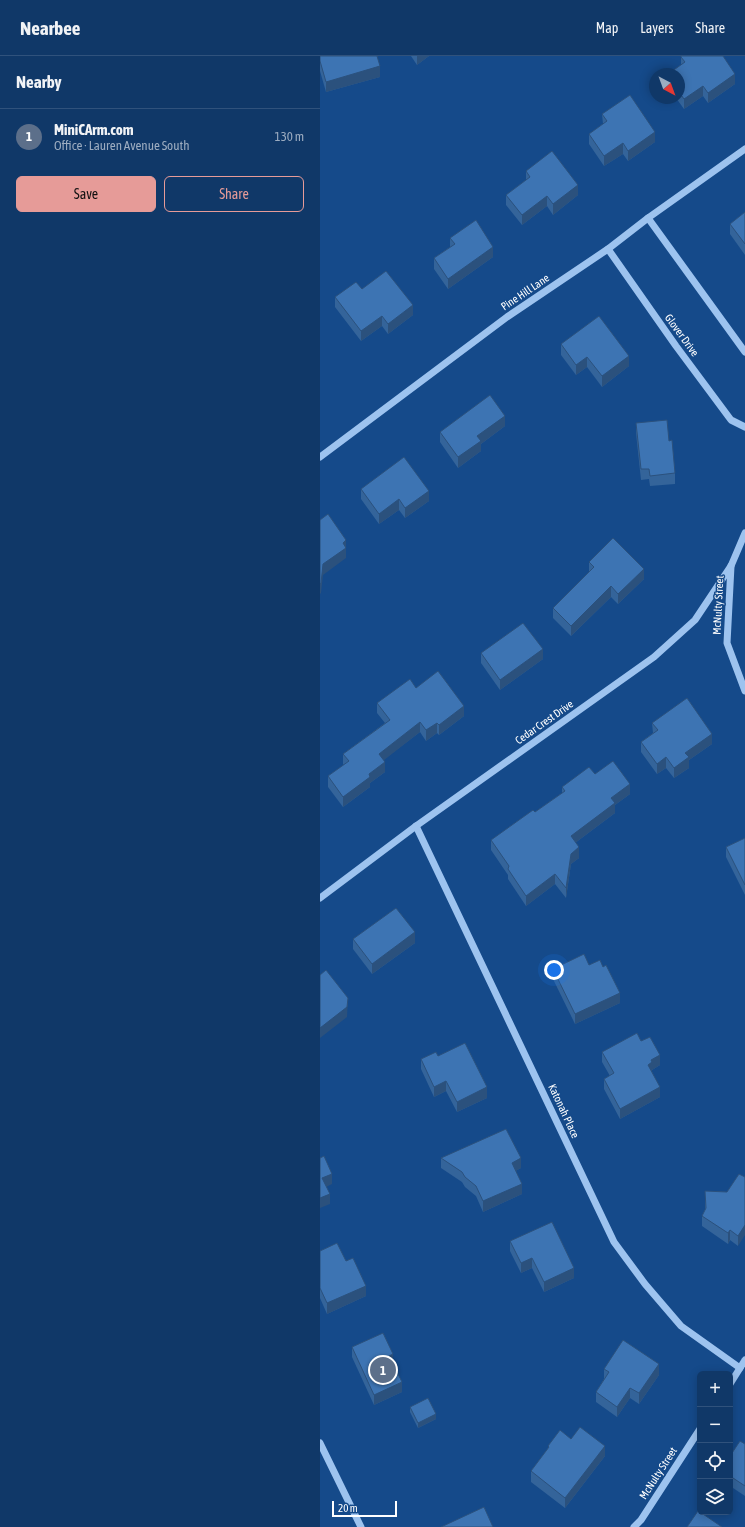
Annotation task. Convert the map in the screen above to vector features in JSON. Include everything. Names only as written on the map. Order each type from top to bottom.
[{"type":"street","name":"Pine Hill Lane","points":[[320,457],[507,317],[608,249],[648,218],[745,149]]},
{"type":"street","points":[[648,218],[745,352]]},
{"type":"street","name":"Glover Drive","points":[[608,249],[676,346],[731,420],[745,428]]},
{"type":"street","name":"Cedar Crest Drive","points":[[320,898],[416,826],[654,657],[695,620],[731,566],[745,533]]},
{"type":"street","name":"McNulty Street","points":[[731,566],[727,642],[745,691]]},
{"type":"street","name":"Katonah Place","points":[[416,826],[614,1242],[645,1284],[681,1326],[740,1368]]},
{"type":"street","points":[[733,1379],[745,1360]]},
{"type":"street","name":"McNulty Street","points":[[634,1527],[641,1520],[697,1434]]},
{"type":"street","points":[[320,1443],[360,1527]]},
{"type":"building","points":[[320,56],[377,56],[380,66],[326,82]]},
{"type":"building","points":[[723,56],[735,74],[708,93],[703,86],[685,98],[685,68],[676,68],[685,62],[681,57]]},
{"type":"building","points":[[630,95],[655,132],[628,151],[623,143],[604,156],[589,134],[607,121],[602,114]]},
{"type":"building","points":[[552,151],[578,185],[553,204],[547,196],[522,215],[506,195],[530,177],[526,171]]},
{"type":"building","points":[[745,212],[745,244],[730,224]]},
{"type":"building","points":[[476,220],[493,247],[448,279],[434,258],[455,244],[450,238]]},
{"type":"building","points":[[386,271],[413,305],[388,324],[382,316],[361,331],[335,297],[356,282],[362,289]]},
{"type":"building","points":[[599,316],[629,356],[602,376],[587,357],[576,365],[561,344]]},
{"type":"building","points":[[490,395],[505,416],[477,436],[481,441],[458,457],[440,432]]},
{"type":"building","points":[[667,420],[669,441],[672,440],[675,473],[650,476],[649,469],[641,469],[636,423]]},
{"type":"building","points":[[404,457],[429,491],[405,508],[399,499],[379,514],[361,489]]},
{"type":"building","points":[[328,514],[346,540],[343,543],[346,548],[323,564],[320,584],[320,520]]},
{"type":"building","points":[[613,538],[644,569],[618,594],[611,586],[571,626],[553,608],[594,567],[589,562]]},
{"type":"building","points":[[523,623],[543,649],[500,680],[481,653]]},
{"type":"building","points":[[438,671],[464,706],[439,725],[437,723],[426,730],[420,722],[379,754],[385,762],[369,774],[370,777],[343,797],[328,776],[349,761],[343,754],[390,720],[377,703],[410,679],[416,688]]},
{"type":"building","points":[[687,698],[712,734],[685,753],[689,757],[674,768],[666,757],[657,764],[641,742],[658,730],[652,723]]},
{"type":"building","points":[[613,761],[630,784],[611,798],[615,803],[571,836],[579,847],[571,854],[566,888],[555,874],[526,896],[508,869],[509,866],[491,840],[533,810],[535,812],[565,791],[562,787],[589,767],[595,774]]},
{"type":"building","points":[[745,838],[745,885],[726,847]]},
{"type":"building","points":[[396,908],[415,932],[372,964],[353,939]]},
{"type":"building","points":[[584,954],[589,965],[600,960],[603,967],[606,965],[620,993],[575,1014],[553,969]]},
{"type":"building","points":[[326,970],[348,998],[347,1007],[320,1028],[320,975]]},
{"type":"building","points":[[637,1033],[641,1041],[650,1037],[660,1055],[651,1060],[652,1062],[648,1065],[660,1087],[620,1109],[604,1079],[614,1073],[602,1052]]},
{"type":"building","points":[[465,1043],[487,1087],[457,1102],[446,1081],[434,1087],[421,1059],[436,1052],[438,1056]]},
{"type":"building","points":[[506,1129],[521,1158],[512,1163],[522,1184],[483,1201],[476,1186],[465,1177],[462,1172],[441,1158]]},
{"type":"building","points":[[324,1156],[332,1174],[322,1178],[330,1194],[320,1198],[320,1158]]},
{"type":"building","points":[[739,1174],[745,1177],[745,1225],[738,1236],[730,1230],[728,1233],[702,1216],[706,1208],[705,1191],[727,1192]]},
{"type":"building","points":[[552,1222],[574,1268],[544,1282],[532,1258],[521,1263],[510,1241]]},
{"type":"building","points":[[337,1243],[346,1261],[353,1258],[366,1286],[327,1303],[320,1288],[320,1251]]},
{"type":"building","points":[[383,1333],[393,1354],[389,1356],[402,1382],[374,1395],[352,1347]]},
{"type":"building","points":[[623,1340],[659,1364],[639,1393],[630,1388],[617,1407],[596,1392],[609,1372],[604,1369]]},
{"type":"building","points":[[428,1398],[436,1414],[418,1423],[410,1407]]},
{"type":"building","points":[[580,1427],[605,1446],[565,1498],[531,1471],[560,1430],[571,1439]]},
{"type":"building","points":[[740,1441],[745,1444],[745,1486],[733,1478],[733,1452]]},
{"type":"building","points":[[484,1507],[493,1527],[441,1527]]},
{"type":"building","points":[[697,1512],[697,1515],[704,1515],[722,1527],[687,1527]]},
{"type":"place","name":"MiniCArm.com","points":[[383,1370]]}]
